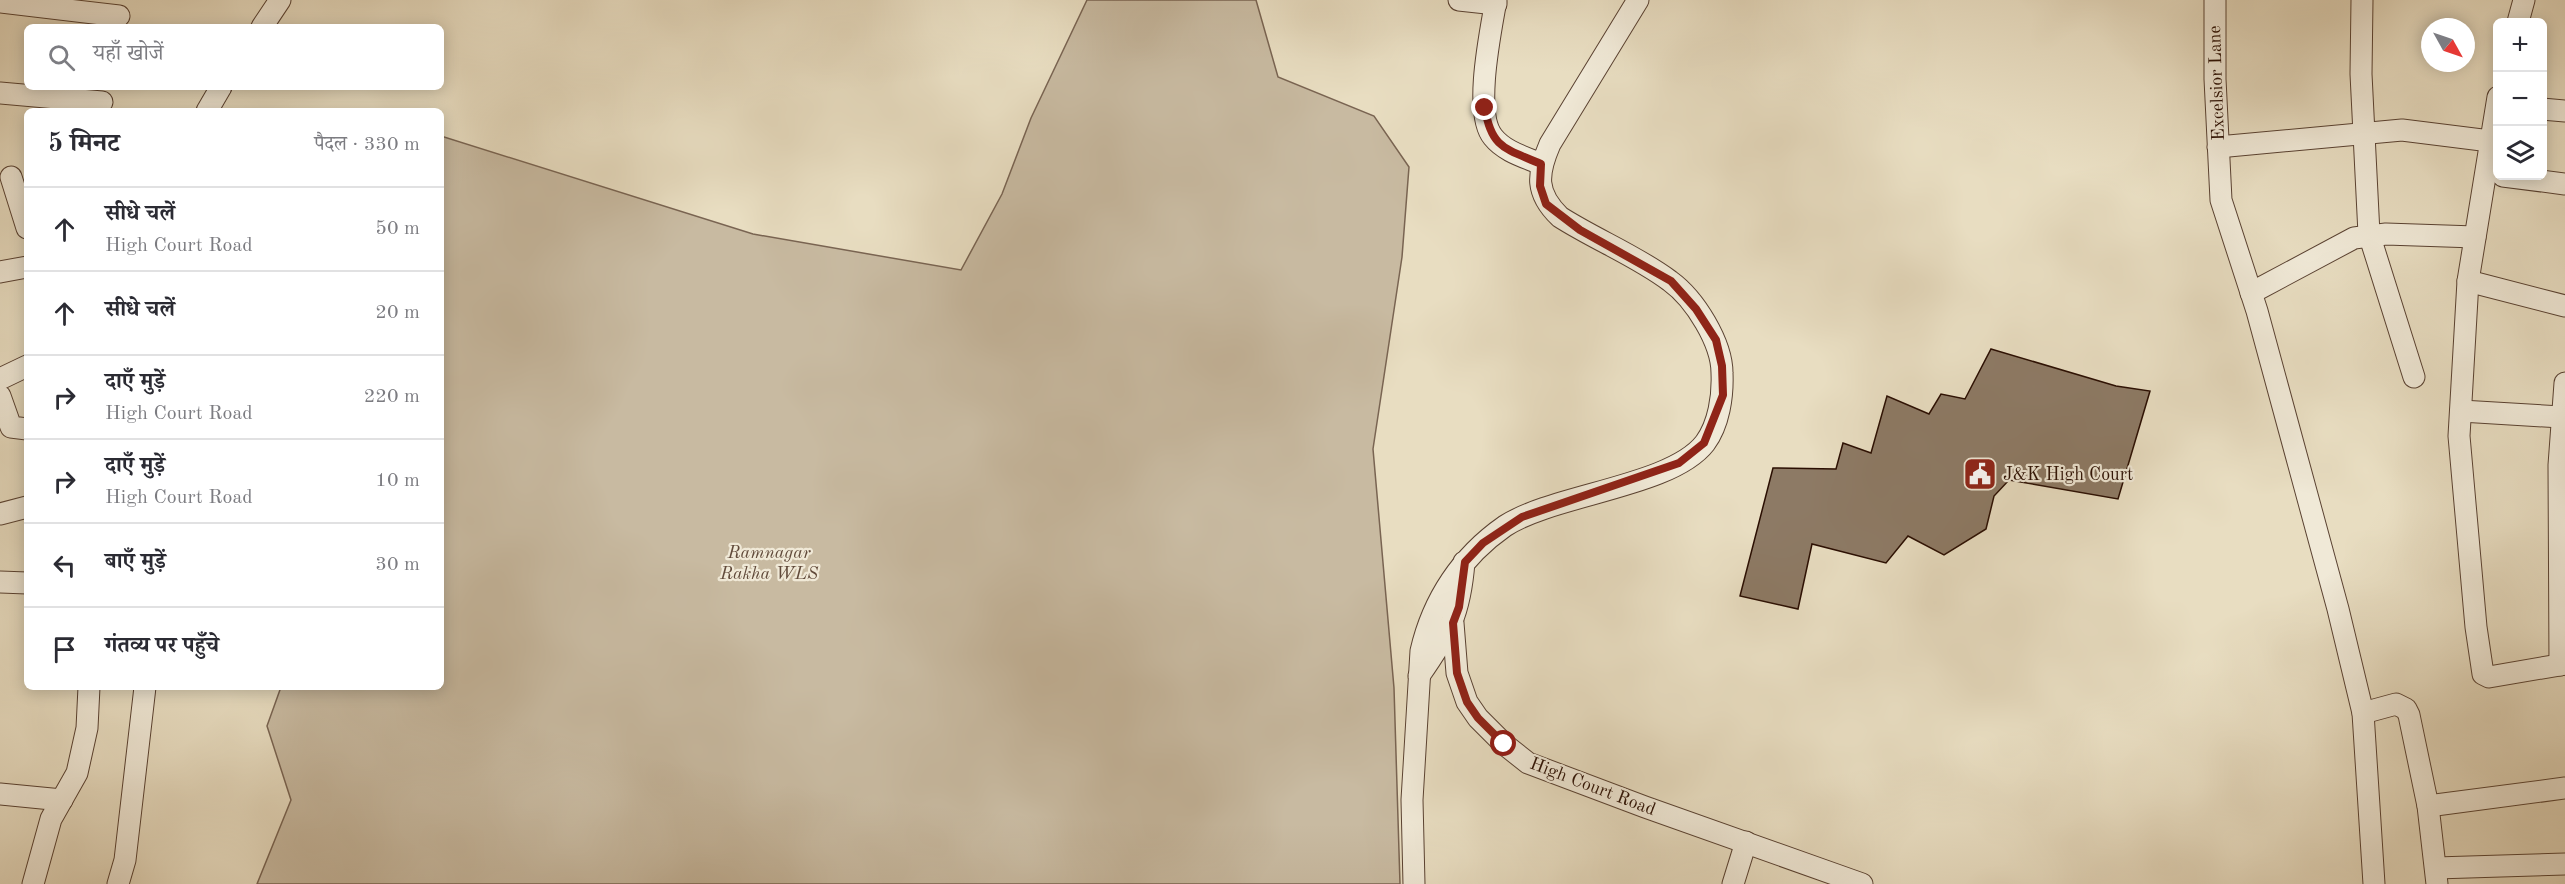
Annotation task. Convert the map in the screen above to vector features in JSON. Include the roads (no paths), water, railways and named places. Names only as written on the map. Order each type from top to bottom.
[{"type":"street","points":[[264,24],[280,0]]},
{"type":"street","points":[[1459,0],[1496,2],[1485,83],[1487,125],[1491,135],[1506,149],[1541,164]]},
{"type":"street","points":[[1414,884],[1412,800],[1419,676],[1426,630],[1443,592],[1465,562],[1483,543],[1522,517],[1679,463],[1704,443],[1723,395],[1722,366],[1716,340],[1696,309],[1671,281],[1580,230],[1553,210],[1546,204],[1540,186],[1541,164],[1550,144],[1638,0]]},
{"type":"street","name":"Excelsior Lane","points":[[2215,0],[2213,30],[2218,157],[2227,223],[2251,293],[2338,609],[2363,713],[2374,884]]},
{"type":"street","points":[[2357,0],[2363,0],[2362,133],[2369,234],[2414,377]]},
{"type":"street","points":[[2519,18],[2524,0]]},
{"type":"street","points":[[0,2],[119,14]]},
{"type":"street","points":[[209,108],[219,90]]},
{"type":"street","points":[[0,93],[102,100]]},
{"type":"street","points":[[2547,109],[2565,111]]},
{"type":"street","points":[[2493,124],[2490,141],[2493,161]]},
{"type":"street","points":[[2218,157],[2362,133],[2417,130],[2490,141]]},
{"type":"street","points":[[13,177],[24,217]]},
{"type":"street","points":[[2493,180],[2475,237],[2468,281],[2460,461],[2475,627],[2483,674],[2489,677],[2563,665],[2561,417],[2565,382]]},
{"type":"street","points":[[2537,180],[2565,184]]},
{"type":"street","points":[[2251,293],[2336,246],[2369,234],[2475,237]]},
{"type":"street","points":[[0,272],[24,268]]},
{"type":"street","points":[[2468,281],[2565,306]]},
{"type":"street","points":[[0,379],[24,367]]},
{"type":"street","points":[[0,396],[11,428],[24,429]]},
{"type":"street","points":[[2461,411],[2561,417]]},
{"type":"street","points":[[0,514],[24,508]]},
{"type":"street","points":[[1419,676],[1453,623],[1459,607],[1465,562]]},
{"type":"street","points":[[0,582],[24,583]]},
{"type":"street","name":"High Court Road","points":[[1453,623],[1457,673],[1467,702],[1478,718],[1504,744],[1528,763],[1634,804],[1862,884]]},
{"type":"street","points":[[33,884],[51,819],[77,773],[89,704],[89,690]]},
{"type":"street","points":[[118,884],[125,860],[145,690]]},
{"type":"street","points":[[2363,713],[2396,704],[2406,709],[2428,806],[2437,876],[2565,864]]},
{"type":"street","points":[[2428,806],[2565,788]]},
{"type":"street","points":[[0,794],[62,800]]},
{"type":"street","points":[[1733,884],[1746,842]]},
{"type":"place","name":"J&K High Court","points":[[1980,474]]},
{"type":"park label","name":"Ramnagar Rakha WLS","points":[[769,562]]}]
